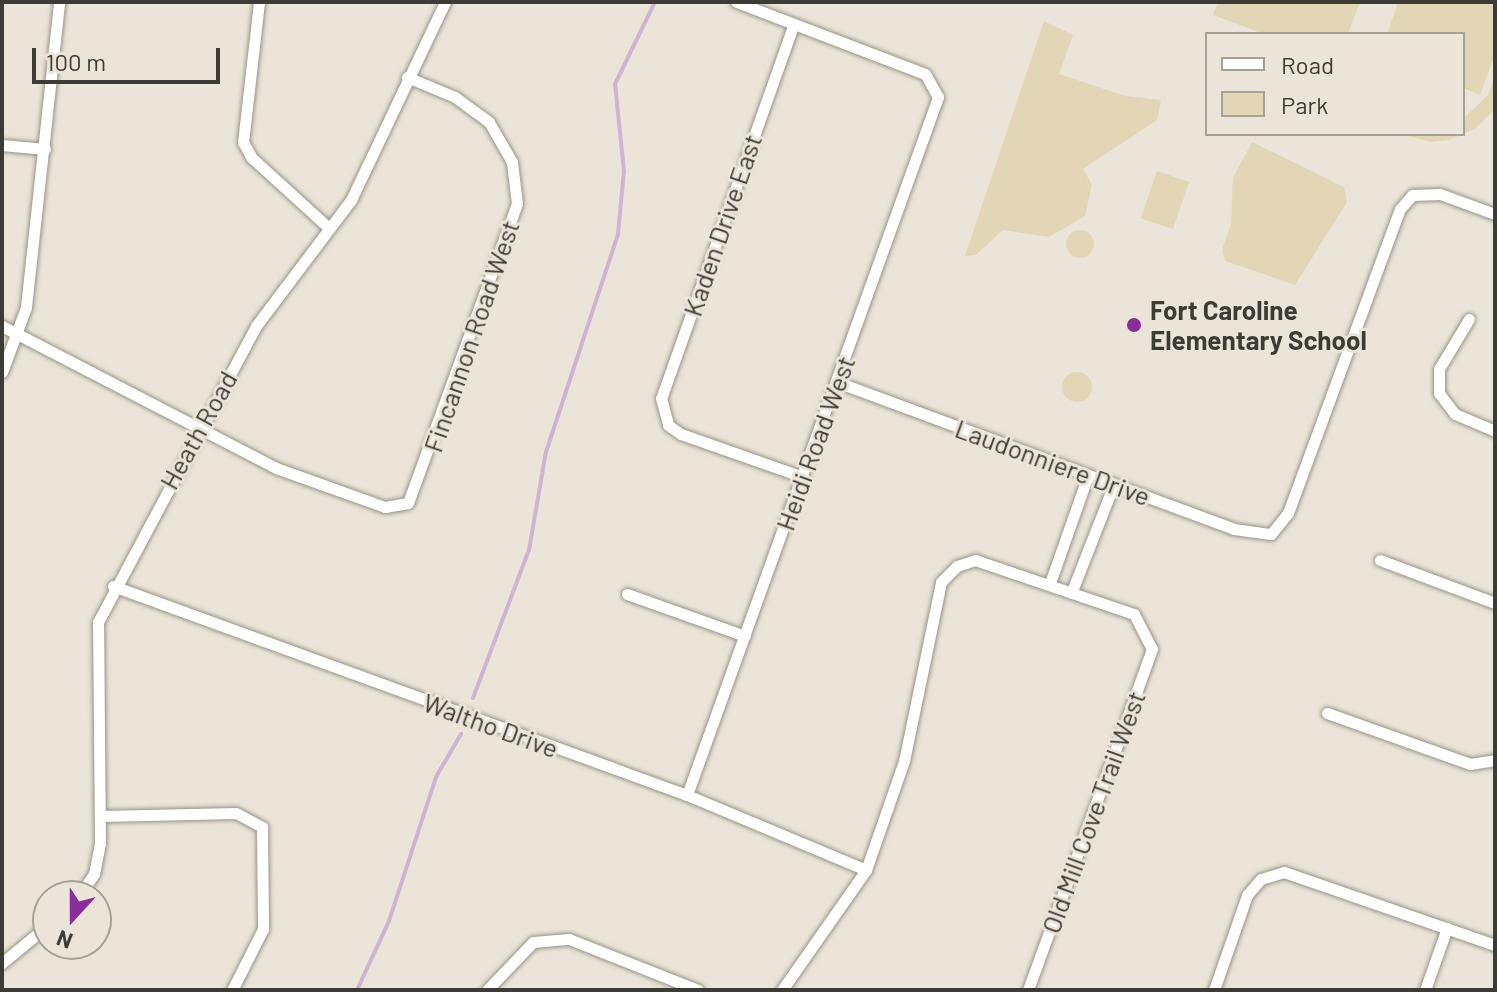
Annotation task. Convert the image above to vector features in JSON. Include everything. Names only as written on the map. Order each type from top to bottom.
[{"type":"street","points":[[2,372],[19,335],[45,149],[59,2]]},
{"type":"street","points":[[259,2],[243,142],[252,158],[329,228]]},
{"type":"street","name":"Heath Road","points":[[90,880],[94,874],[101,816],[94,640],[113,586],[256,326],[351,200],[445,2]]},
{"type":"street","points":[[736,2],[793,26]]},
{"type":"street","name":"Heidi Road West","points":[[687,795],[935,113],[937,90],[925,74],[793,26]]},
{"type":"street","name":"Kaden Drive East","points":[[793,26],[661,398],[668,425],[803,477]]},
{"type":"street","name":"Fincannon Road West","points":[[197,429],[326,488],[385,507],[408,503],[517,204],[512,162],[489,122],[455,97],[407,77]]},
{"type":"street","points":[[2,145],[45,149]]},
{"type":"street","name":"Laudonniere Drive","points":[[837,382],[1234,529],[1271,534],[1288,513],[1391,228],[1412,195],[1440,194],[1495,214]]},
{"type":"street","points":[[1469,319],[1439,369],[1439,393],[1455,414],[1495,431]]},
{"type":"street","points":[[2,326],[197,429]]},
{"type":"street","points":[[1050,583],[1088,475]]},
{"type":"street","points":[[782,990],[866,870],[904,761],[941,582],[957,566],[988,561],[1072,591],[1114,484]]},
{"type":"street","points":[[1380,560],[1495,603]]},
{"type":"street","name":"Waltho Drive","points":[[113,586],[687,795],[866,870]]},
{"type":"street","name":"Old Mill Cove Trail West","points":[[1028,990],[1152,649],[1149,633],[1134,614],[1072,591]]},
{"type":"street","points":[[627,594],[745,636]]},
{"type":"street","points":[[1327,713],[1470,764],[1495,760]]},
{"type":"street","points":[[101,816],[236,813],[262,827],[263,929],[232,990]]},
{"type":"street","points":[[1214,990],[1247,895],[1267,875],[1297,873],[1495,945]]},
{"type":"street","points":[[1425,990],[1447,928]]},
{"type":"street","points":[[2,963],[32,938]]},
{"type":"street","points":[[487,990],[539,939],[569,939],[698,990]]},
{"type":"green space","points":[[1218,2],[1360,2],[1349,32],[1259,32],[1213,15]]},
{"type":"green space","points":[[1398,2],[1495,2],[1495,54],[1480,95],[1465,89],[1465,32],[1388,32]]},
{"type":"green space","points":[[1044,21],[1073,35],[1059,74],[1125,96],[1161,100],[1157,120],[1083,169],[1092,185],[1085,216],[1049,237],[1003,230],[976,255],[965,256]]},
{"type":"green space","points":[[1495,75],[1495,109],[1475,129],[1465,133],[1465,117],[1488,95]]},
{"type":"green space","points":[[1409,136],[1458,136],[1449,140],[1430,142]]},
{"type":"green space","points":[[1252,142],[1344,187],[1347,202],[1295,285],[1225,261],[1222,250],[1231,224],[1233,178]]},
{"type":"green space","points":[[1157,171],[1189,182],[1173,229],[1141,218]]},
{"type":"green space","points":[[1080,230],[1090,234],[1094,244],[1090,254],[1080,258],[1070,254],[1066,244],[1070,234]]},
{"type":"green space","points":[[1077,372],[1088,376],[1092,387],[1088,398],[1077,402],[1066,398],[1062,387],[1066,376]]},
{"type":"waterway","points":[[473,698],[529,550],[546,452],[618,234],[624,171],[615,84],[655,2]]},
{"type":"waterway","points":[[357,990],[389,921],[436,777],[461,734]]},
{"type":"place","name":"Fort Caroline Elementary School","points":[[1134,325]]}]
